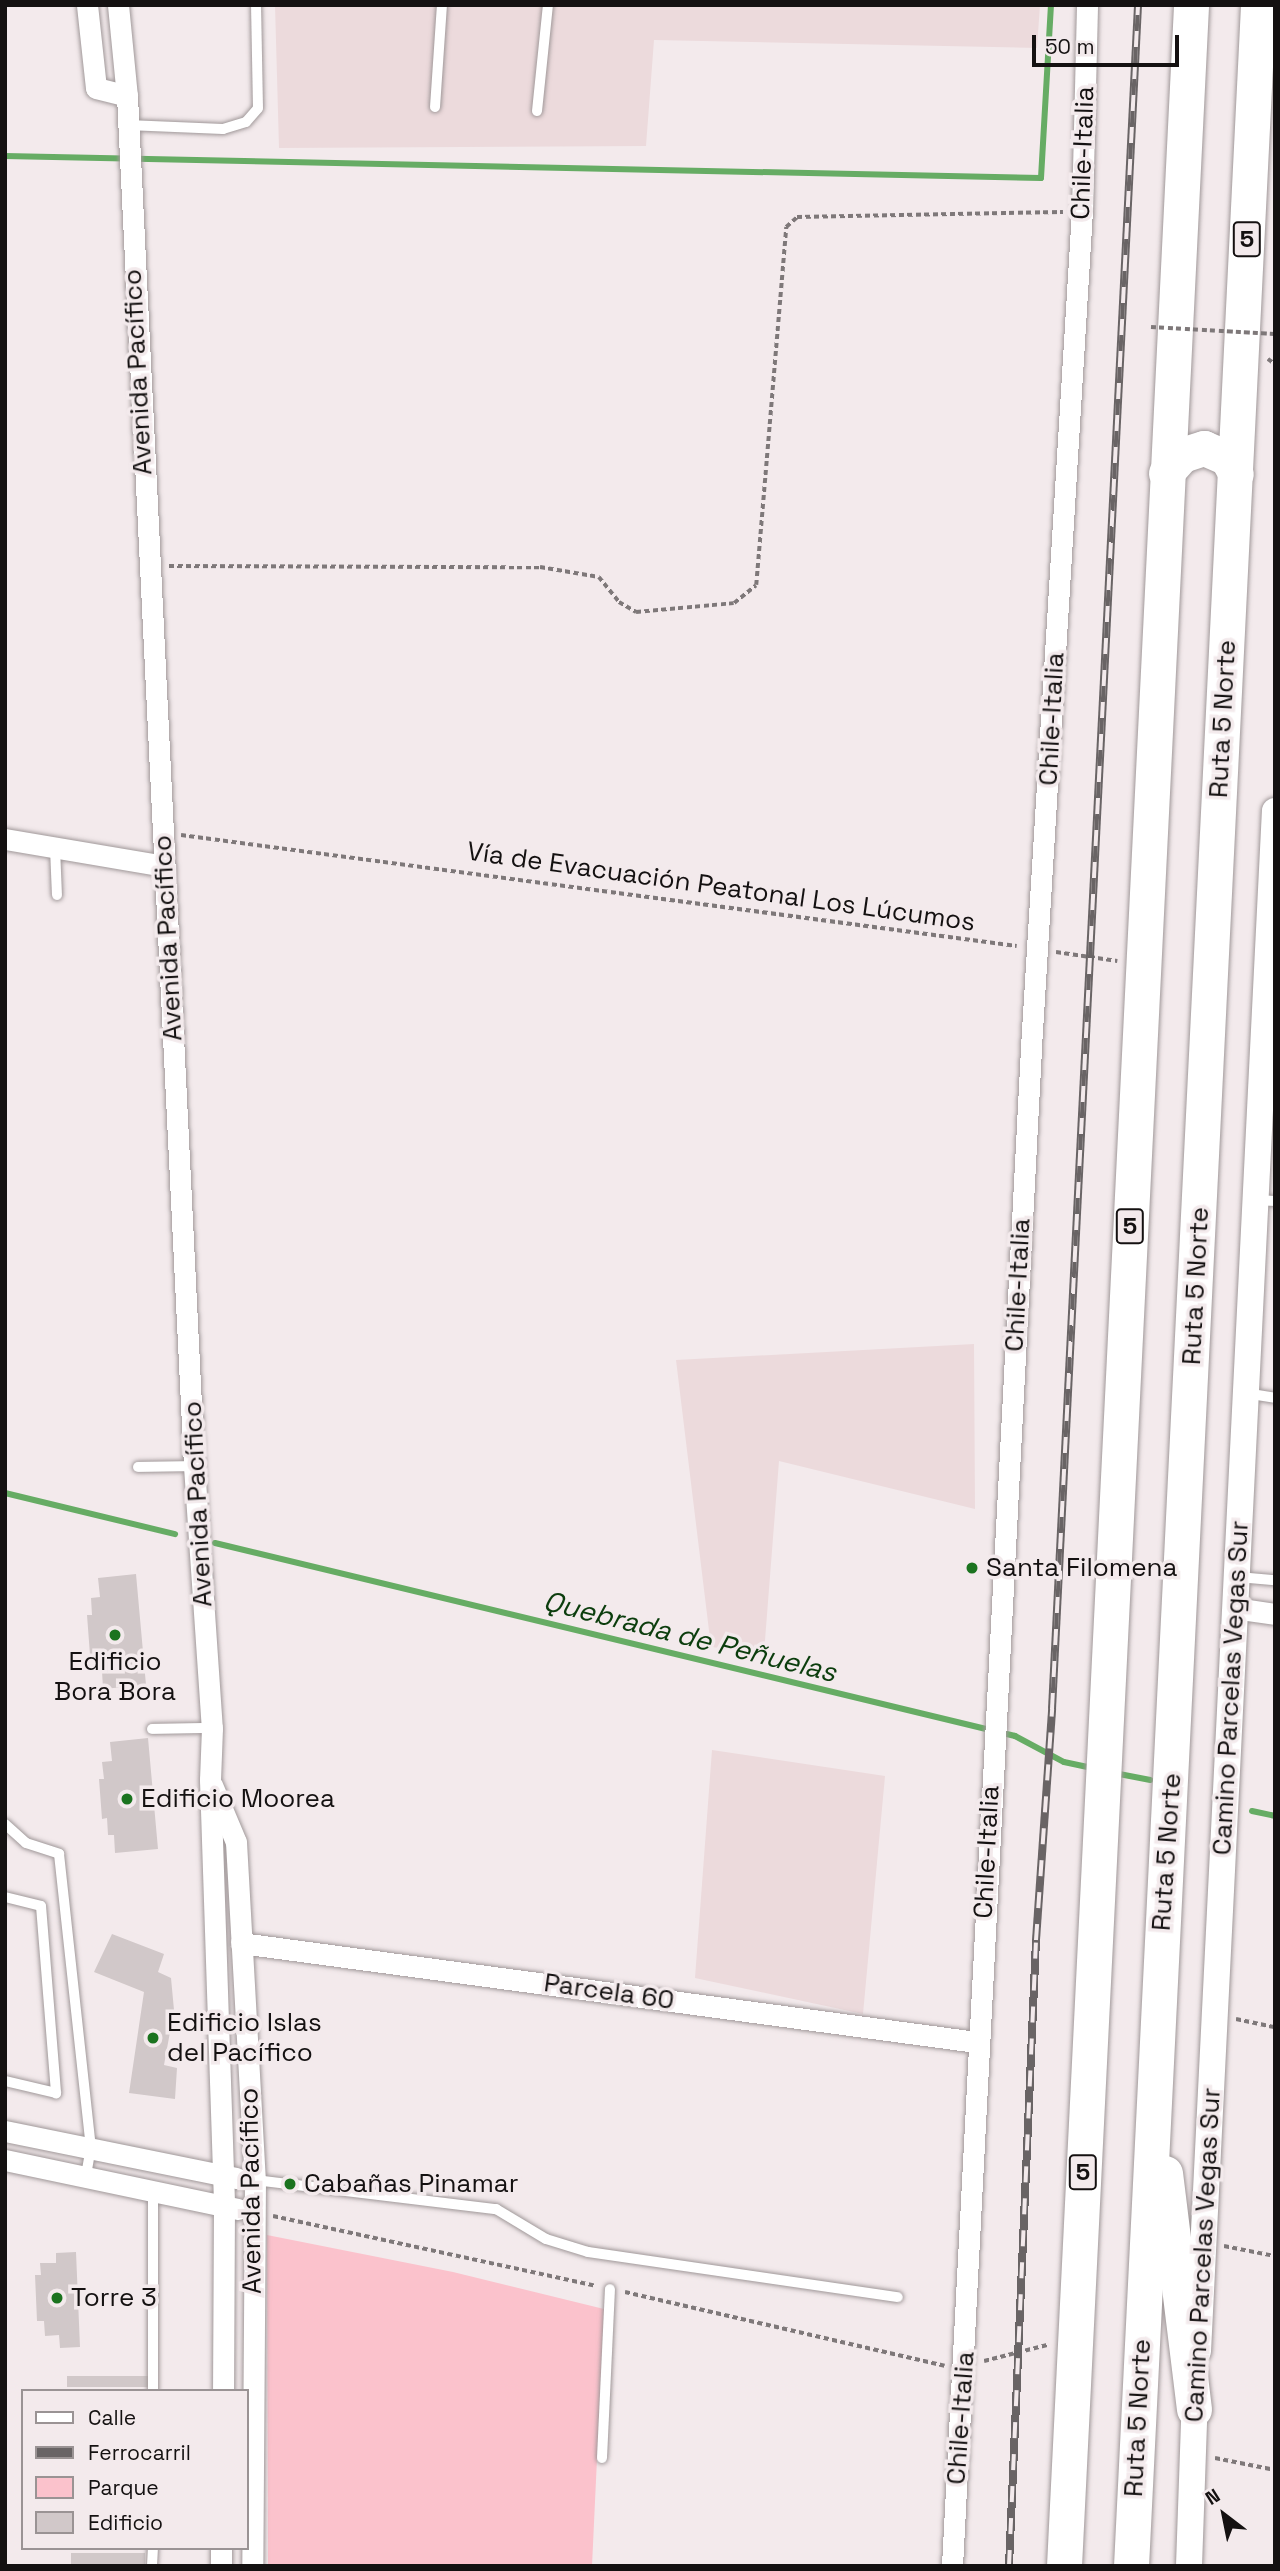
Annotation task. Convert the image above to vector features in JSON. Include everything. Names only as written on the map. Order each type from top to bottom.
[{"type":"highway","name":"5","points":[[1064,2566],[1191,5]]},
{"type":"highway","name":"Ruta 5 Norte","points":[[1131,2566],[1153,2075],[1178,1678],[1258,5]]},
{"type":"highway","points":[[1166,473],[1182,455],[1204,448],[1227,458],[1236,474]]},
{"type":"highway","points":[[1153,2075],[1194,2409]]},
{"type":"street","points":[[87,5],[96,88],[127,96]]},
{"type":"street","name":"Avenida Pacífico","points":[[118,5],[127,96],[128,181],[194,1466],[212,1728],[210,1780],[224,2206],[223,2389]]},
{"type":"street","name":"Chile-Italia","points":[[952,2566],[966,2365],[976,2042],[993,1730],[1082,211],[1087,5]]},
{"type":"street","name":"Camino Parcelas Vegas Sur","points":[[1189,2566],[1194,2409],[1205,2242],[1245,1393],[1264,1200],[1275,811]]},
{"type":"street","points":[[5,839],[164,866]]},
{"type":"street","points":[[1234,1608],[1275,1614]]},
{"type":"street","name":"Avenida Pacífico","points":[[210,1780],[236,1842],[255,2180],[252,2566]]},
{"type":"street","name":"Parcela 60","points":[[241,1942],[976,2042]]},
{"type":"street","points":[[5,2131],[223,2176],[255,2180]]},
{"type":"street","points":[[5,2160],[153,2188],[254,2212]]},
{"type":"lane","points":[[127,132],[223,129],[246,122],[258,108],[256,5]]},
{"type":"lane","points":[[435,107],[442,5]]},
{"type":"lane","points":[[537,111],[548,5]]},
{"type":"lane","points":[[55,848],[57,895]]},
{"type":"lane","points":[[1245,1393],[1275,1398]]},
{"type":"lane","points":[[138,1467],[194,1466]]},
{"type":"lane","points":[[1235,1577],[1275,1580]]},
{"type":"lane","points":[[152,1729],[212,1728]]},
{"type":"lane","points":[[5,1824],[26,1843],[59,1854],[91,2147],[86,2176]]},
{"type":"lane","points":[[5,1897],[41,1906],[56,2094],[5,2081]]},
{"type":"lane","points":[[255,2180],[496,2209],[547,2239],[589,2252],[898,2297]]},
{"type":"lane","points":[[153,2188],[153,2389]]},
{"type":"lane","points":[[602,2458],[610,2289]]},
{"type":"path","points":[[148,565],[540,567],[599,577],[619,602],[636,612],[733,603],[756,585],[786,227],[797,217],[1082,211]]},
{"type":"path","points":[[1151,327],[1275,334]]},
{"type":"path","name":"Vía de Evacuación Peatonal Los Lúcumos","points":[[162,832],[1143,964]]},
{"type":"path","points":[[1216,2015],[1275,2027]]},
{"type":"path","points":[[254,2212],[610,2289],[936,2366],[966,2365],[1075,2339]]},
{"type":"path","points":[[1205,2242],[1275,2256]]},
{"type":"path","points":[[1193,2453],[1275,2470]]},
{"type":"shaded area","points":[[275,5],[1040,5],[1037,48],[654,40],[646,146],[279,148]]},
{"type":"shaded area","points":[[974,1344],[975,1509],[779,1461],[764,1653],[711,1647],[676,1360]]},
{"type":"shaded area","points":[[712,1750],[885,1776],[863,2014],[695,1978]]},
{"type":"green space","points":[[267,2235],[453,2272],[604,2309],[592,2566],[268,2566]]},
{"type":"building","name":"Edificio Bora Bora","points":[[136,1574],[146,1685],[103,1689],[102,1671],[97,1672],[95,1655],[90,1655],[87,1615],[92,1615],[91,1598],[100,1597],[98,1578]]},
{"type":"building","name":"Edificio Moorea","points":[[148,1738],[158,1849],[115,1853],[114,1835],[108,1835],[107,1818],[102,1819],[99,1779],[104,1779],[102,1762],[112,1761],[110,1742]]},
{"type":"building","name":"Edificio Islas del Pacífico","points":[[112,1934],[164,1954],[158,1972],[171,1978],[174,2010],[164,2065],[177,2068],[175,2099],[129,2093],[144,1992],[94,1972]]},
{"type":"building","name":"Torre 3","points":[[76,2252],[80,2347],[60,2348],[59,2335],[45,2336],[44,2321],[37,2321],[35,2275],[41,2275],[40,2263],[56,2263],[56,2253]]},
{"type":"building","points":[[67,2376],[148,2376],[148,2387],[67,2387]]},
{"type":"building","points":[[71,2553],[145,2553],[145,2566],[71,2566]]},
{"type":"waterway","points":[[5,156],[1041,178],[1051,5]]},
{"type":"waterway","name":"Quebrada de Peñuelas","points":[[5,1493],[175,1534]]},
{"type":"waterway","name":"Quebrada de Peñuelas","points":[[215,1543],[1015,1736],[1064,1762],[1093,1768]]},
{"type":"waterway","name":"Quebrada de Peñuelas","points":[[1114,1773],[1150,1780]]},
{"type":"waterway","name":"Quebrada de Peñuelas","points":[[1252,1811],[1275,1816]]},
{"type":"railway","points":[[1009,2566],[1036,1940],[1052,1709],[1138,5]]},
{"type":"place","name":"Santa Filomena","points":[[972,1568]]},
{"type":"place","name":"Edificio Bora Bora","points":[[115,1635]]},
{"type":"place","name":"Edificio Moorea","points":[[127,1799]]},
{"type":"place","name":"Edificio Islas del Pacífico","points":[[153,2038]]},
{"type":"place","name":"Cabañas Pinamar","points":[[290,2184]]},
{"type":"place","name":"Torre 3","points":[[57,2298]]}]
